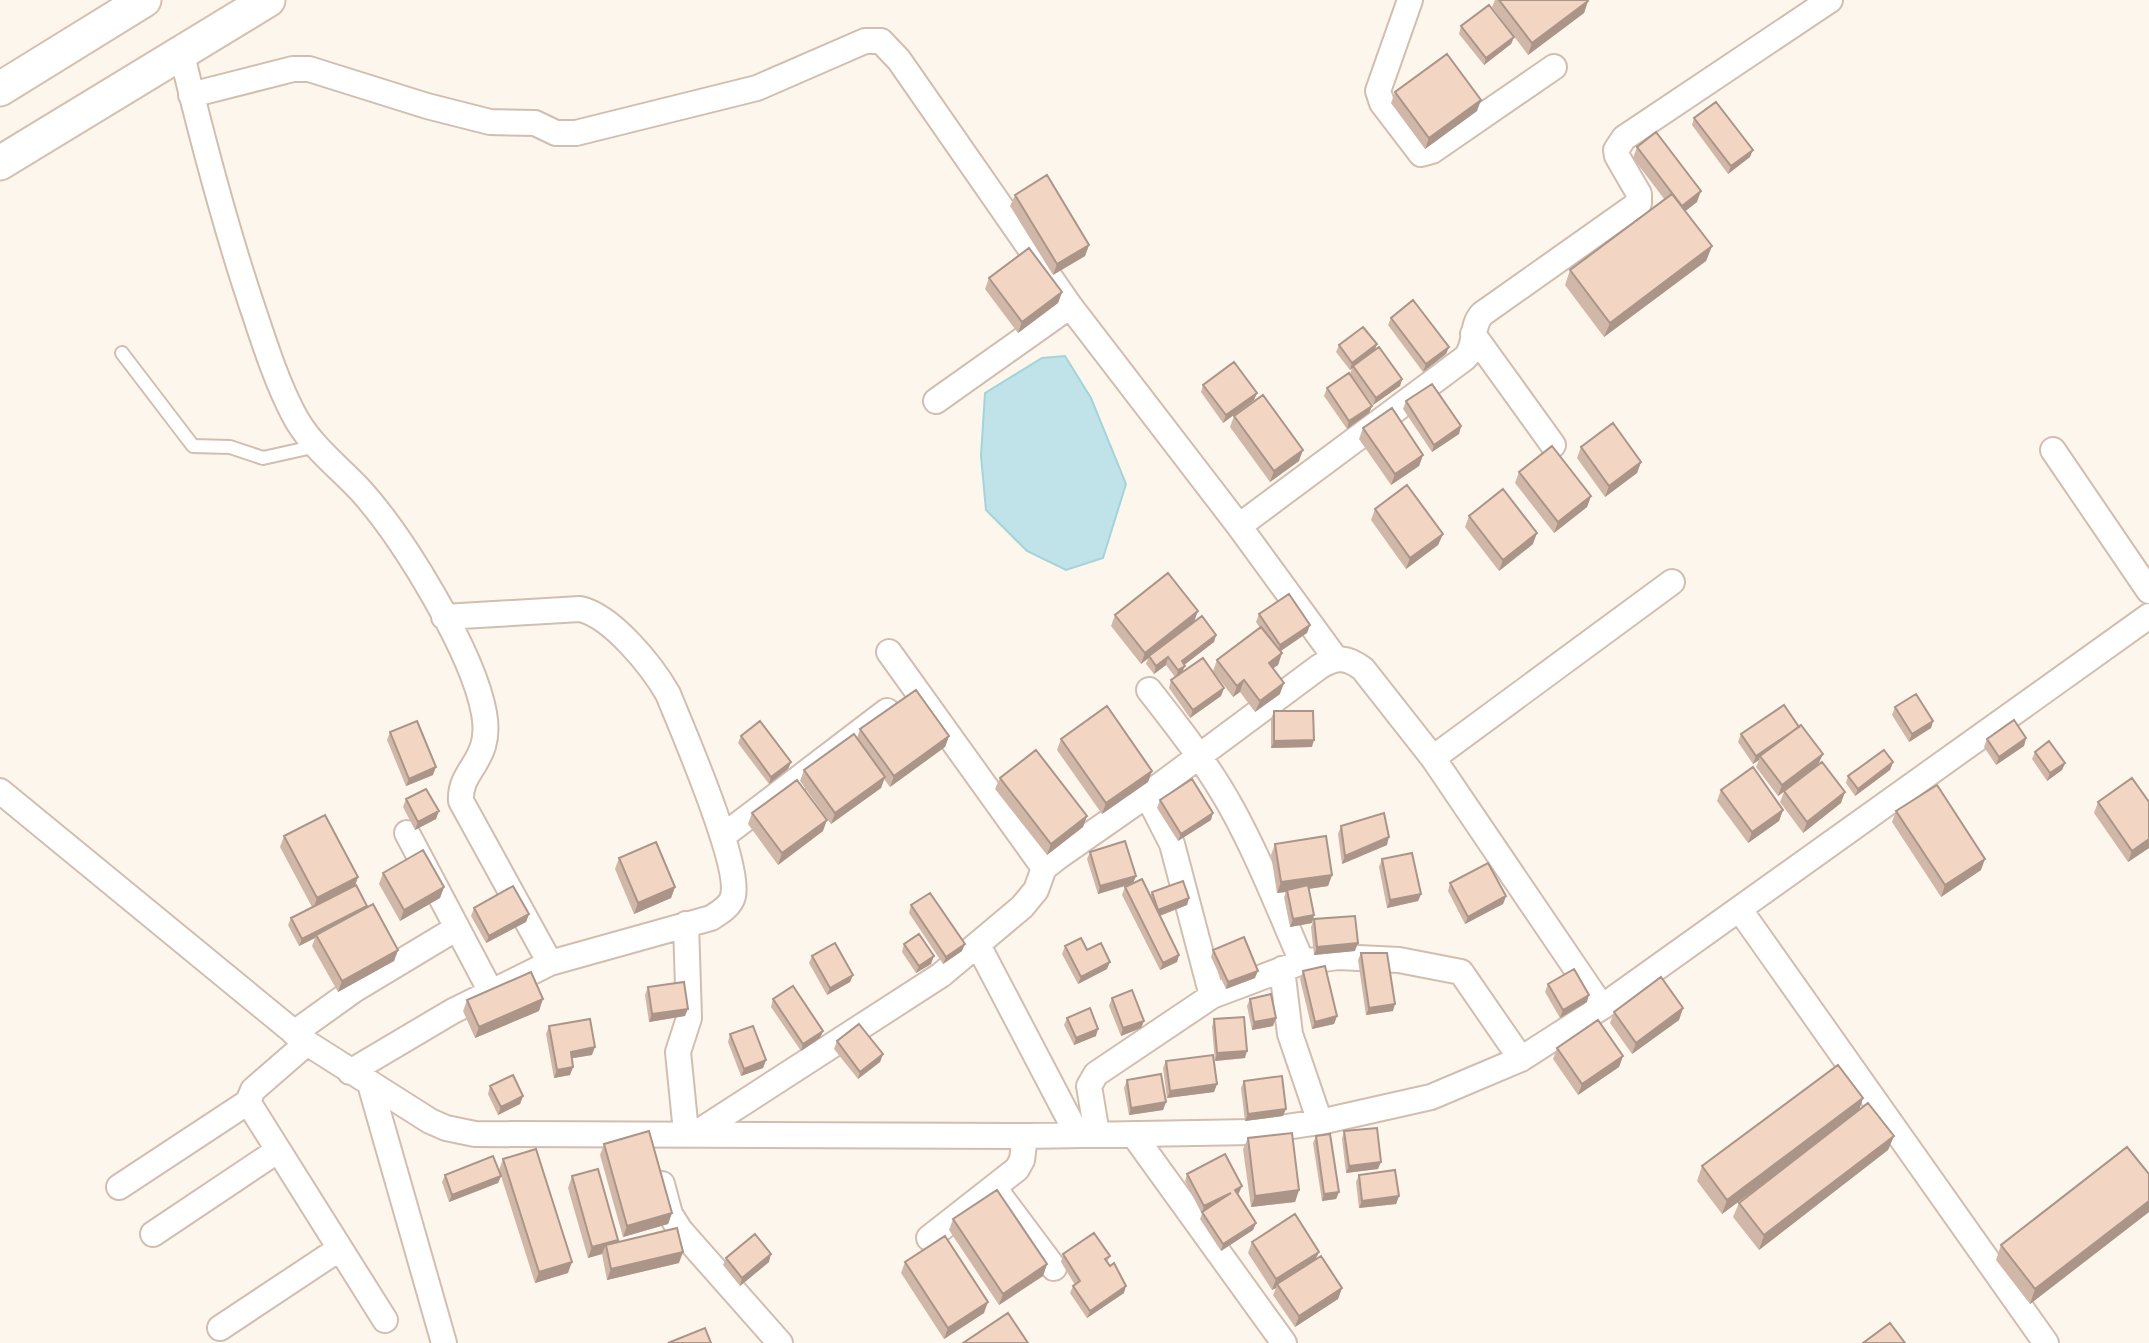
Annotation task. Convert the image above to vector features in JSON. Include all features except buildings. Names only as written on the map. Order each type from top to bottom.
[{"type":"street","points":[[0,89],[144,0]]},
{"type":"street","points":[[0,163],[182,55],[268,0]]},
{"type":"street","points":[[1410,0],[1378,91],[1382,103],[1421,154],[1432,152],[1554,67]]},
{"type":"street","points":[[1239,526],[1465,358],[1472,350],[1473,334],[1482,314],[1639,203],[1639,194],[1617,156],[1616,150],[1624,138],[1830,0]]},
{"type":"street","points":[[191,96],[293,69],[309,69],[427,106],[490,122],[535,123],[556,133],[576,133],[757,88],[804,66],[874,40],[889,47],[1070,306],[1239,526],[1336,659]]},
{"type":"street","points":[[182,55],[240,272],[271,362],[293,413],[305,434],[364,494],[394,535],[469,662],[486,725],[484,753],[463,785],[461,801],[550,963]]},
{"type":"street","points":[[936,401],[1070,306]]},
{"type":"street","points":[[1473,334],[1553,444]]},
{"type":"street","points":[[2053,450],[2149,591]]},
{"type":"street","points":[[1433,758],[1672,582]]},
{"type":"street","points":[[360,1078],[491,992],[550,963],[711,918],[733,899],[723,836],[668,694],[658,676],[606,622],[593,612],[580,609],[444,617]]},
{"type":"street","points":[[5,803],[300,1038],[430,1121],[456,1130],[475,1134],[692,1132],[1025,1136],[1252,1132],[1320,1122],[1432,1097],[1521,1059],[1602,1007],[1740,910],[2149,615]]},
{"type":"street","points":[[889,652],[1044,868]]},
{"type":"street","points":[[692,1132],[925,986],[978,945],[1028,900],[1036,890],[1044,868],[1319,667],[1336,659],[1353,661],[1363,669],[1433,758],[1602,1007]]},
{"type":"street","points":[[723,836],[917,689]]},
{"type":"street","points":[[1149,690],[1200,756],[1245,832],[1292,966],[1290,1034],[1320,1122]]},
{"type":"street","points":[[1147,795],[1172,844],[1212,996]]},
{"type":"street","points":[[407,833],[491,992]]},
{"type":"street","points":[[1740,910],[2046,1343]]},
{"type":"street","points":[[687,924],[689,1018],[678,1052],[692,1132]]},
{"type":"street","points":[[119,1187],[248,1102],[253,1090],[300,1038],[354,989],[457,928]]},
{"type":"street","points":[[978,945],[1087,1134]]},
{"type":"street","points":[[1087,1134],[1089,1086],[1096,1074],[1212,996],[1292,966],[1338,957],[1399,960],[1461,972],[1521,1059]]},
{"type":"street","points":[[360,1078],[443,1343]]},
{"type":"street","points":[[248,1102],[276,1152],[385,1320]]},
{"type":"street","points":[[647,1133],[670,1214],[680,1230],[780,1343]]},
{"type":"street","points":[[1133,1134],[1284,1343]]},
{"type":"street","points":[[929,1238],[995,1189],[1022,1160],[1025,1136]]},
{"type":"street","points":[[153,1234],[276,1152]]},
{"type":"street","points":[[995,1189],[1054,1268]]},
{"type":"street","points":[[220,1328],[339,1249]]},
{"type":"lane","points":[[122,353],[193,446],[230,447],[263,458],[317,446]]},
{"type":"water","points":[[1065,356],[1091,398],[1126,484],[1103,558],[1066,570],[1027,551],[986,510],[981,456],[985,393],[1042,358]]}]
